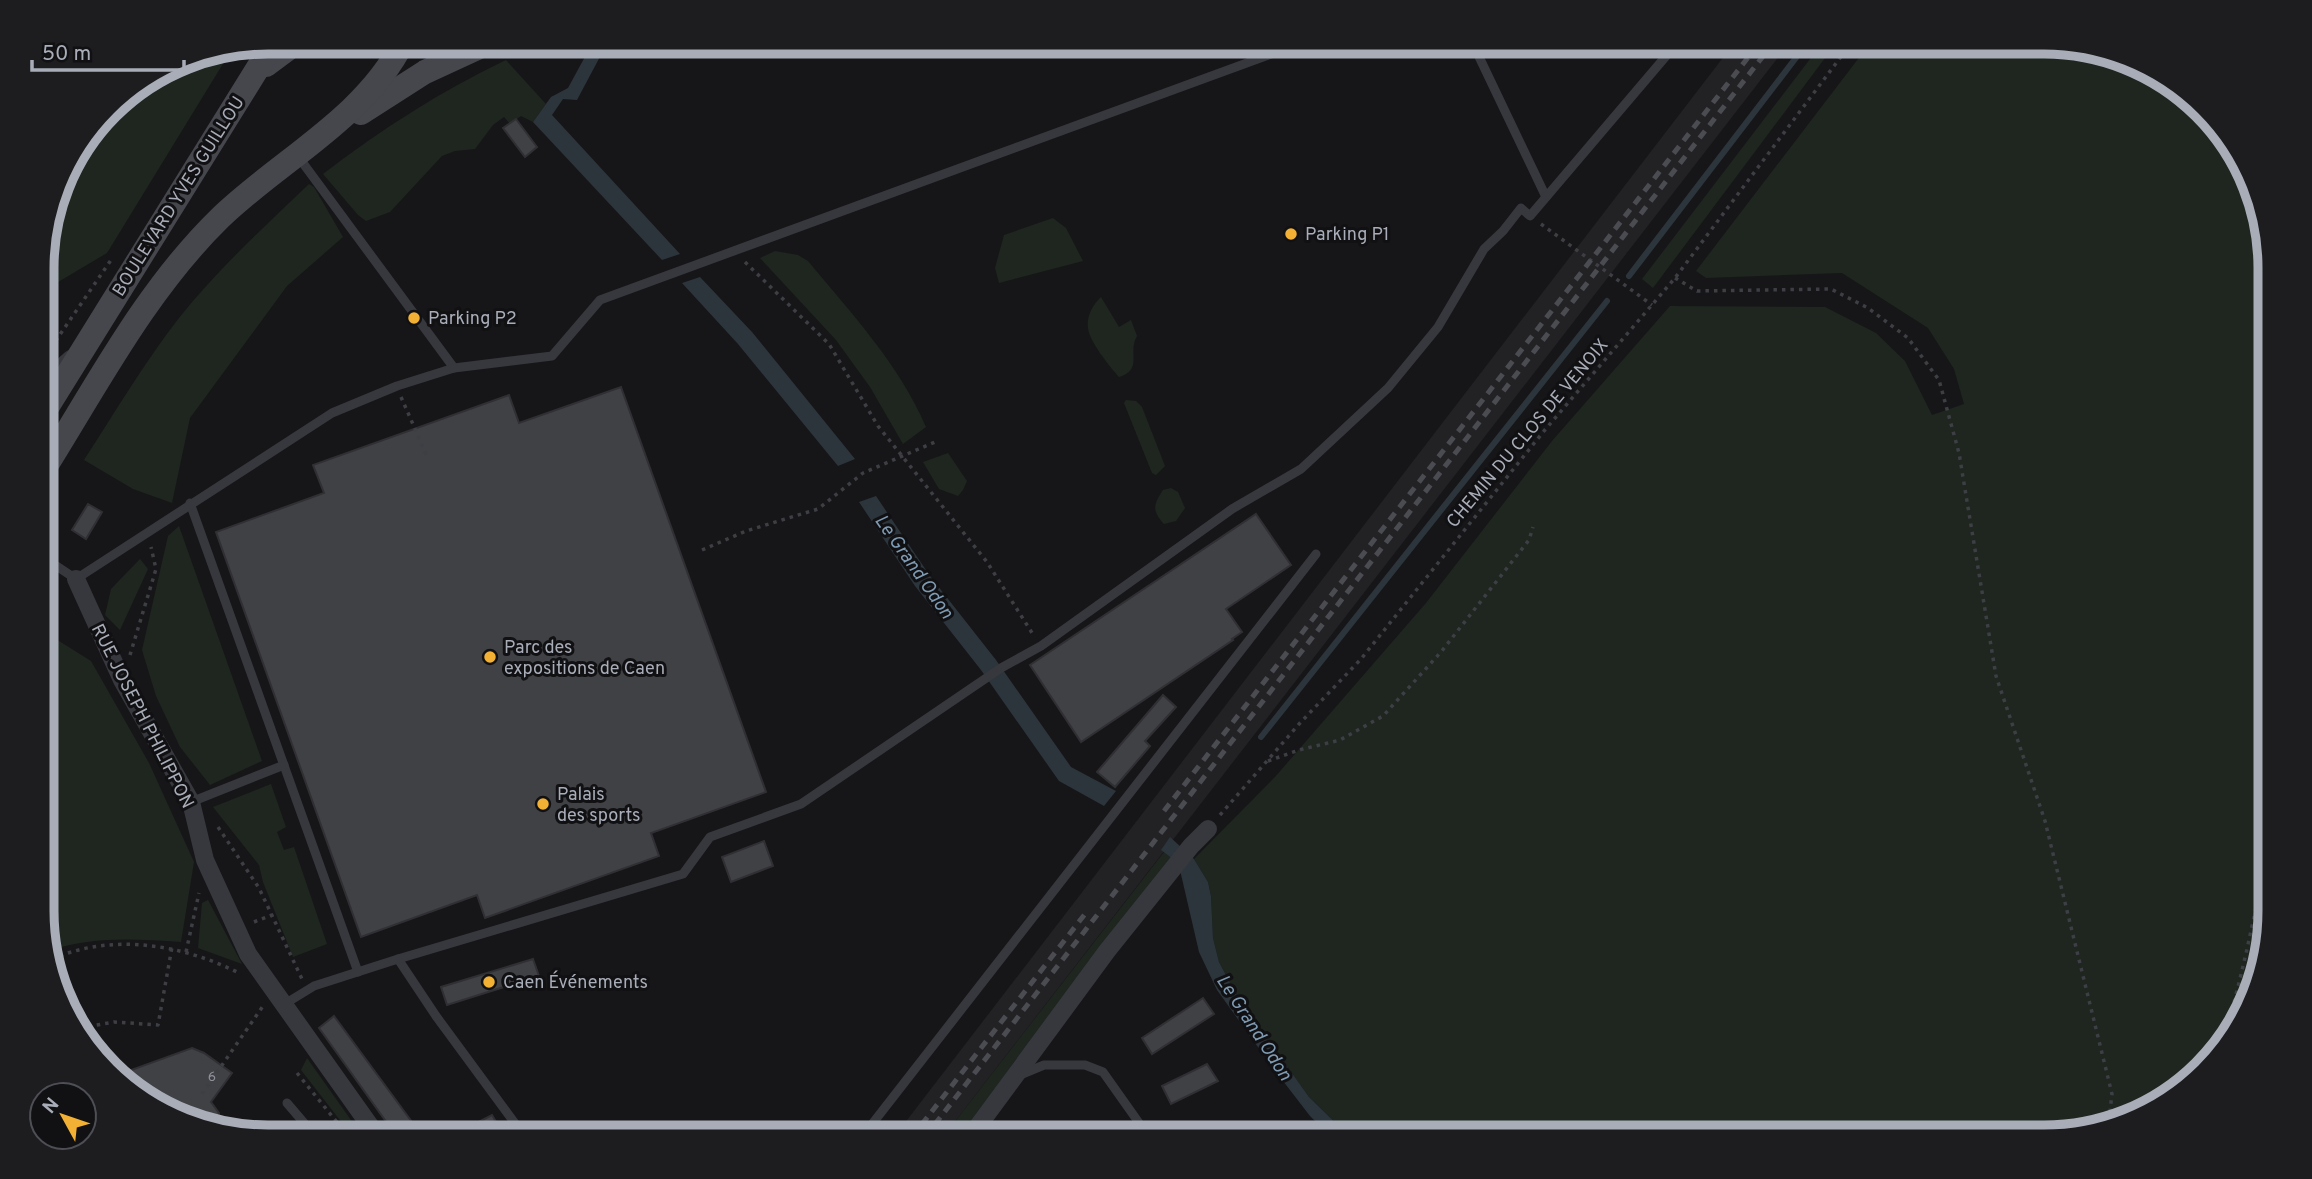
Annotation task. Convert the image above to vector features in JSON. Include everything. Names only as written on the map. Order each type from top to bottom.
[{"type":"main road","name":"BOULEVARD YVES GUILLOU","points":[[55,395],[266,55]]},
{"type":"main road","points":[[254,74],[280,55]]},
{"type":"main road","name":"BOULEVARD YVES GUILLOU","points":[[55,453],[163,283],[221,218],[350,110],[372,88],[394,55]]},
{"type":"main road","points":[[299,152],[425,72],[462,55]]},
{"type":"street","name":"BOULEVARD YVES GUILLOU","points":[[55,374],[82,350]]},
{"type":"street","name":"RUE JOSEPH PHILIPPON","points":[[76,579],[122,680],[191,802],[205,860],[248,954],[275,1003],[369,1125]]},
{"type":"street","points":[[979,1125],[1107,951],[1191,846],[1208,829]]},
{"type":"lane","points":[[55,565],[76,579],[332,413],[397,386],[454,368],[551,356],[600,299],[1270,54]]},
{"type":"lane","points":[[1478,54],[1546,197]]},
{"type":"lane","points":[[275,1003],[314,986],[398,959],[683,874],[710,838],[801,804],[1001,668],[1041,646],[1232,509],[1301,469],[1388,388],[1438,327],[1484,249],[1521,208],[1531,216],[1668,54]]},
{"type":"lane","points":[[299,152],[454,368]]},
{"type":"lane","points":[[190,503],[358,972]]},
{"type":"lane","points":[[872,1125],[1316,554]]},
{"type":"lane","points":[[191,802],[284,765]]},
{"type":"lane","points":[[398,959],[516,1125]]},
{"type":"lane","points":[[1014,1078],[1044,1065],[1085,1065],[1103,1072],[1140,1125]]},
{"type":"lane","points":[[287,1103],[306,1125]]},
{"type":"path","name":"CHEMIN DU CLOS DE VENOIX","points":[[1208,829],[1361,659],[1544,430],[1675,278],[1843,54]]},
{"type":"path","points":[[1531,216],[1652,306]]},
{"type":"path","points":[[734,251],[829,345],[877,426],[987,562],[1041,646]]},
{"type":"path","points":[[55,342],[102,272]]},
{"type":"path","points":[[1675,278],[1697,290],[1831,289],[1868,308],[1909,338],[1939,380],[1959,453],[1996,676],[2048,834],[2112,1094],[2110,1114]]},
{"type":"path","points":[[397,386],[427,456]]},
{"type":"path","points":[[702,550],[746,531],[818,509],[863,473],[935,442]]},
{"type":"path","points":[[1266,762],[1298,750],[1340,740],[1383,716],[1441,652],[1529,540],[1533,527]]},
{"type":"path","points":[[122,680],[156,569],[148,533]]},
{"type":"path","points":[[191,802],[208,811],[259,888],[307,991]]},
{"type":"path","points":[[186,952],[205,860]]},
{"type":"path","points":[[2230,1015],[2258,889]]},
{"type":"path","points":[[254,922],[272,915]]},
{"type":"path","points":[[60,955],[94,947],[139,944],[172,947],[215,961],[245,977]]},
{"type":"path","points":[[89,1026],[114,1022],[158,1025],[172,947]]},
{"type":"path","points":[[202,1094],[275,1003]]},
{"type":"path","points":[[297,1073],[339,1125]]},
{"type":"shaded area","points":[[1726,54],[1781,54],[953,1125],[903,1125]]},
{"type":"shaded area","points":[[1814,54],[1828,54],[1653,288],[1642,279]]},
{"type":"shaded area","points":[[1862,54],[2044,54],[2099,62],[2138,76],[2174,98],[2214,138],[2229,161],[2250,213],[2258,268],[2256,939],[2241,993],[2222,1030],[2185,1072],[2138,1103],[2085,1121],[2058,1124],[1337,1124],[1309,1097],[1249,1018],[1219,962],[1213,938],[1208,882],[1194,859],[1275,777],[1426,603],[1552,441],[1670,306],[1825,307],[1876,333],[1905,361],[1932,415],[1964,404],[1954,369],[1928,328],[1842,273],[1706,278],[1696,271]]},
{"type":"shaded area","points":[[226,58],[107,253],[55,284],[56,240],[62,213],[71,186],[90,149],[117,117],[149,90],[186,71]]},
{"type":"shaded area","points":[[506,60],[546,104],[533,122],[521,116],[510,124],[504,117],[493,125],[475,149],[455,151],[442,156],[390,212],[366,221],[323,174],[412,112]]},
{"type":"shaded area","points":[[309,184],[314,187],[343,237],[287,286],[190,418],[172,503],[133,489],[84,460],[179,318],[225,265]]},
{"type":"shaded area","points":[[1053,218],[1066,228],[1083,261],[999,283],[995,268],[1004,235]]},
{"type":"shaded area","points":[[775,251],[798,255],[808,261],[888,361],[926,427],[903,444],[870,387],[836,340],[760,258]]},
{"type":"shaded area","points":[[1101,297],[1119,327],[1131,320],[1137,336],[1131,370],[1119,377],[1096,347],[1089,333],[1088,320],[1091,311]]},
{"type":"shaded area","points":[[1126,400],[1136,401],[1142,407],[1165,466],[1156,475],[1152,473],[1124,403]]},
{"type":"shaded area","points":[[948,453],[967,481],[958,496],[939,489],[923,462]]},
{"type":"shaded area","points":[[1171,488],[1178,492],[1185,508],[1176,521],[1164,524],[1157,515],[1156,504],[1163,490]]},
{"type":"shaded area","points":[[179,526],[262,761],[210,785],[180,747],[156,696],[142,650],[168,536]]},
{"type":"shaded area","points":[[140,559],[148,569],[120,630],[105,615],[111,589]]},
{"type":"shaded area","points":[[54,638],[91,661],[149,763],[194,862],[181,942],[97,941],[58,948],[54,911]]},
{"type":"shaded area","points":[[271,784],[286,827],[277,832],[284,850],[294,847],[327,944],[293,957],[263,882],[259,865],[213,807]]},
{"type":"shaded area","points":[[1164,852],[1174,860],[1153,883],[1014,1062],[971,1125],[953,1125]]},
{"type":"shaded area","points":[[208,900],[242,964],[198,948],[202,903]]},
{"type":"shaded area","points":[[307,1058],[354,1125],[344,1125],[301,1070]]},
{"type":"water","points":[[586,55],[601,55],[577,100],[563,99],[552,115],[680,254],[662,260],[533,122],[551,97],[568,88]]},
{"type":"water","points":[[700,277],[752,332],[855,459],[838,466],[738,344],[682,283]]},
{"type":"water","name":"Le Grand Odon","points":[[876,496],[930,576],[996,660],[1071,767],[1116,791],[1104,806],[1059,781],[981,670],[915,586],[859,502]]},
{"type":"water","name":"Le Grand Odon","points":[[1170,837],[1194,859],[1208,882],[1213,938],[1219,962],[1249,1018],[1309,1097],[1337,1124],[1318,1124],[1310,1116],[1217,990],[1199,952],[1180,870],[1174,860],[1161,850]]},
{"type":"building","points":[[516,119],[537,147],[525,157],[503,128]]},
{"type":"building","name":"Parc des expositions de Caen","points":[[621,387],[766,792],[651,833],[659,856],[485,918],[477,895],[361,937],[216,532],[324,493],[313,465],[509,395],[519,423]]},
{"type":"building","points":[[88,504],[102,512],[86,539],[72,530]]},
{"type":"building","points":[[1256,514],[1291,565],[1226,609],[1242,632],[1081,742],[1030,665]]},
{"type":"building","points":[[1163,695],[1176,707],[1145,741],[1150,746],[1115,787],[1097,772]]},
{"type":"building","points":[[764,841],[773,866],[731,882],[722,857]]},
{"type":"building","name":"Caen Événements","points":[[533,959],[539,976],[447,1005],[441,987]]},
{"type":"building","points":[[1203,998],[1214,1014],[1152,1054],[1142,1038]]},
{"type":"building","points":[[334,1016],[412,1122],[408,1125],[388,1125],[319,1028]]},
{"type":"building","points":[[192,1048],[204,1053],[232,1073],[211,1102],[219,1113],[218,1118],[174,1103],[149,1089],[127,1071]]},
{"type":"building","points":[[1207,1064],[1218,1081],[1171,1104],[1162,1086]]},
{"type":"building","points":[[492,1115],[498,1125],[473,1125]]},
{"type":"waterway","points":[[1629,276],[1799,54]]},
{"type":"waterway","points":[[1261,737],[1607,301]]},
{"type":"railway","points":[[1164,811],[1751,54]]},
{"type":"railway","points":[[935,1125],[1765,54]]},
{"type":"railway","points":[[922,1125],[1085,914]]},
{"type":"place","name":"Parking P1","points":[[1291,234]]},
{"type":"place","name":"Parking P2","points":[[414,318]]},
{"type":"place","name":"Parc des expositions de Caen","points":[[490,657]]},
{"type":"place","name":"Palais des sports","points":[[543,804]]},
{"type":"place","name":"Caen Événements","points":[[489,982]]}]
